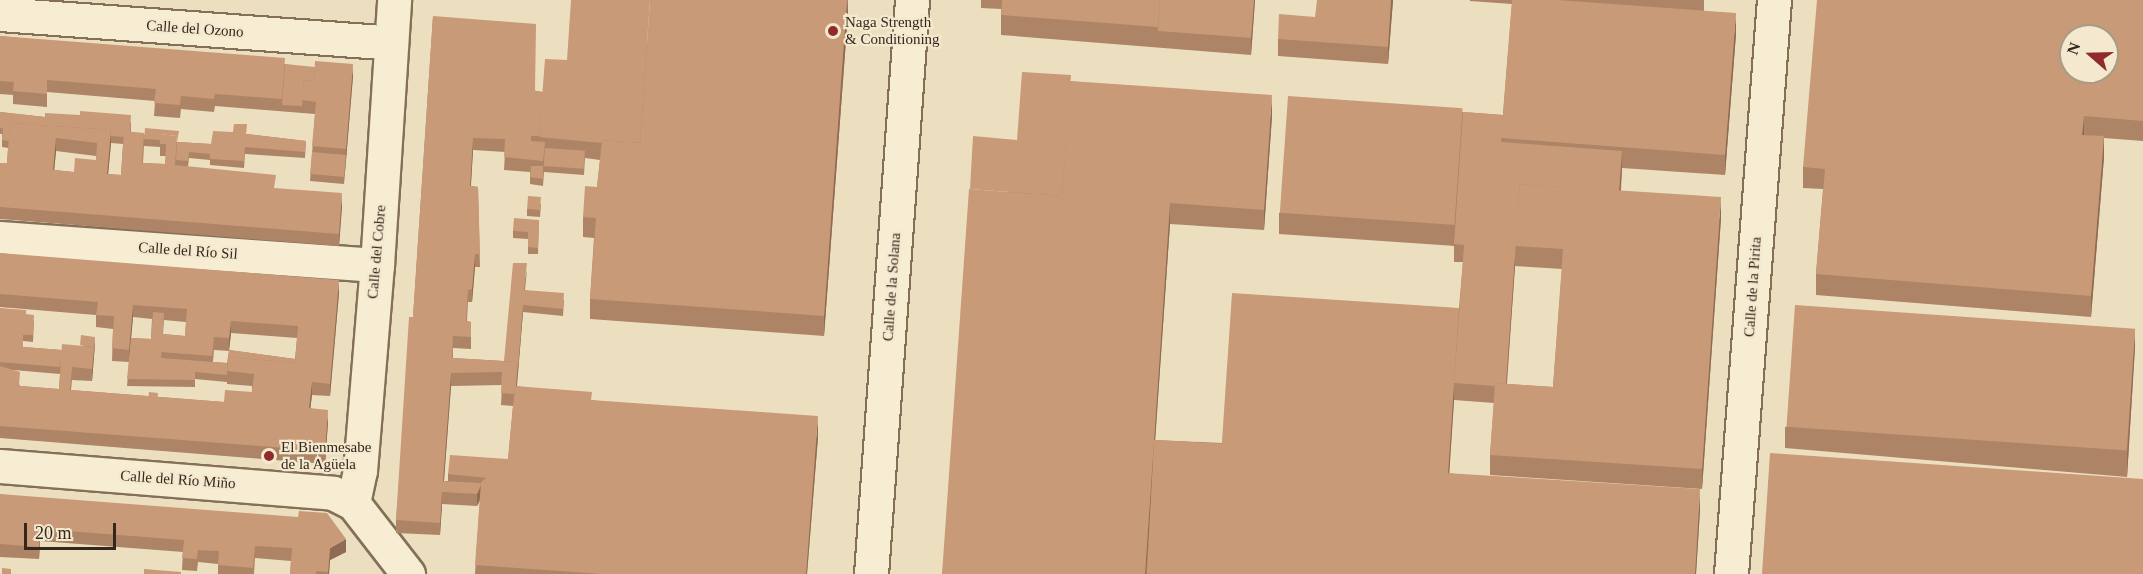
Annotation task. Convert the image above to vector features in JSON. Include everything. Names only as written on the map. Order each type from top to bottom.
[{"type":"street","name":"Calle del Cobre","points":[[353,503],[360,471],[377,265],[394,0]]},
{"type":"street","name":"Calle de la Solana","points":[[871,574],[912,0]]},
{"type":"street","name":"Calle de la Pirita","points":[[1731,574],[1774,0]]},
{"type":"street","name":"Calle del Ozono","points":[[0,14],[391,43]]},
{"type":"street","name":"Calle del Río Sil","points":[[0,238],[377,265]]},
{"type":"street","name":"Calle del Río Miño","points":[[0,466],[309,490],[333,493],[353,503]]},
{"type":"street","points":[[353,503],[408,574]]},
{"type":"building","points":[[571,0],[650,0],[640,143],[602,140],[601,143],[539,137],[545,59],[567,60]]},
{"type":"building","points":[[650,0],[847,0],[824,316],[590,299],[596,218],[583,217],[585,186],[597,187],[602,140],[640,143]]},
{"type":"building","points":[[1002,0],[1160,0],[1158,27],[1001,15]]},
{"type":"building","points":[[1160,0],[1254,0],[1251,38],[1158,31]]},
{"type":"building","points":[[1317,0],[1391,0],[1388,47],[1278,39],[1279,14],[1315,17]]},
{"type":"building","points":[[1512,0],[1557,0],[1736,13],[1725,155],[1501,138]]},
{"type":"building","points":[[1817,0],[2143,0],[2143,121],[2084,116],[2082,135],[2104,136],[2091,296],[1816,274],[1825,169],[1803,167]]},
{"type":"building","points":[[433,16],[536,24],[535,91],[543,92],[539,136],[531,136],[531,141],[545,142],[543,161],[504,157],[505,139],[473,138],[470,186],[478,187],[480,254],[475,254],[472,289],[468,290],[466,321],[471,322],[471,337],[453,336],[452,358],[518,362],[516,386],[514,394],[501,393],[502,372],[451,373],[443,481],[481,483],[481,485],[477,494],[442,492],[440,523],[396,520],[409,317],[413,317]]},
{"type":"building","points":[[0,36],[285,58],[282,99],[215,94],[214,99],[181,96],[180,105],[154,103],[156,89],[47,80],[47,94],[13,91],[14,82],[0,81]]},
{"type":"building","points":[[315,61],[353,64],[346,149],[312,146],[316,102],[302,100],[304,80],[314,81]]},
{"type":"building","points":[[285,64],[315,67],[314,81],[304,80],[302,106],[282,105]]},
{"type":"building","points":[[1022,72],[1071,75],[1062,196],[970,189],[973,136],[1017,140]]},
{"type":"building","points":[[1070,81],[1272,95],[1264,210],[1170,203],[1145,574],[942,574],[969,189],[1062,196]]},
{"type":"building","points":[[1288,96],[1463,108],[1454,225],[1280,213]]},
{"type":"building","points":[[80,111],[131,115],[130,132],[124,131],[124,137],[111,136],[111,130],[10,123],[9,141],[2,140],[3,128],[0,128],[0,112],[45,117],[45,113],[80,115]]},
{"type":"building","points":[[1463,112],[1503,115],[1501,142],[1622,151],[1619,191],[1520,184],[1506,384],[1495,383],[1495,386],[1454,383],[1464,245],[1454,244]]},
{"type":"building","points":[[10,123],[111,130],[107,174],[121,175],[124,131],[144,133],[142,163],[165,164],[166,144],[160,144],[160,134],[177,136],[175,165],[276,175],[274,188],[342,193],[339,234],[0,207],[0,163],[7,163]],"holes":[[[56,138],[97,143],[96,160],[75,158],[74,172],[53,170]]]},
{"type":"building","points":[[234,124],[247,124],[246,134],[306,141],[305,152],[245,147],[244,161],[210,159],[210,154],[189,152],[188,161],[176,160],[177,142],[211,144],[213,131],[233,132]]},
{"type":"building","points":[[145,128],[179,131],[177,142],[177,136],[160,134],[160,140],[144,139]]},
{"type":"building","points":[[545,148],[585,151],[584,169],[544,166]]},
{"type":"building","points":[[312,152],[346,155],[344,177],[310,174]]},
{"type":"building","points":[[531,166],[543,166],[543,179],[530,177]]},
{"type":"building","points":[[1520,184],[1721,197],[1702,469],[1490,455],[1495,383],[1553,387],[1563,249],[1515,246]]},
{"type":"building","points":[[528,196],[541,197],[540,210],[527,209]]},
{"type":"building","points":[[514,218],[539,220],[538,248],[528,247],[528,232],[513,231]]},
{"type":"building","points":[[0,253],[339,280],[330,384],[312,382],[309,408],[328,410],[325,451],[0,426],[0,366],[20,372],[19,386],[59,389],[62,344],[94,347],[92,369],[72,367],[70,390],[224,402],[225,390],[252,392],[254,374],[227,371],[228,357],[295,363],[298,326],[231,321],[229,338],[214,337],[212,356],[161,352],[162,334],[185,336],[187,309],[133,305],[129,350],[112,348],[114,316],[96,315],[98,302],[0,294]]},
{"type":"building","points":[[513,263],[527,263],[524,290],[564,293],[563,309],[523,305],[518,368],[518,362],[504,361]]},
{"type":"building","points":[[1232,293],[1459,308],[1448,473],[1700,489],[1695,574],[1213,574]]},
{"type":"building","points":[[1795,305],[2135,329],[2127,450],[1786,427]]},
{"type":"building","points":[[0,308],[26,310],[26,314],[34,315],[33,335],[23,335],[23,347],[62,350],[60,367],[0,362]]},
{"type":"building","points":[[153,312],[164,313],[161,358],[227,363],[227,375],[195,372],[195,380],[127,379],[131,338],[151,339]]},
{"type":"building","points":[[81,335],[95,337],[94,352],[94,347],[80,345]]},
{"type":"building","points":[[229,350],[295,359],[295,363],[228,357]]},
{"type":"building","points":[[515,386],[592,392],[591,400],[818,416],[806,574],[601,574],[475,565],[481,482],[508,460]]},
{"type":"building","points":[[149,392],[158,393],[158,397],[149,396]]},
{"type":"building","points":[[1154,440],[1222,444],[1215,574],[1147,574]]},
{"type":"building","points":[[1770,453],[2143,479],[2143,574],[1762,574]]},
{"type":"building","points":[[450,455],[508,460],[487,478],[448,474]]},
{"type":"building","points":[[0,494],[298,517],[299,511],[327,513],[346,539],[330,548],[328,572],[316,571],[316,574],[290,574],[292,548],[255,546],[253,568],[218,565],[219,551],[198,550],[197,559],[182,558],[184,540],[40,529],[39,547],[0,544]]},
{"type":"building","points":[[2,568],[11,569],[11,574],[2,574]]},
{"type":"building","points":[[144,569],[181,572],[181,574],[144,574]]},
{"type":"place","name":"Naga Strength & Conditioning","points":[[833,31]]},
{"type":"place","name":"El Bienmesabe de la Agüela","points":[[269,456]]}]
